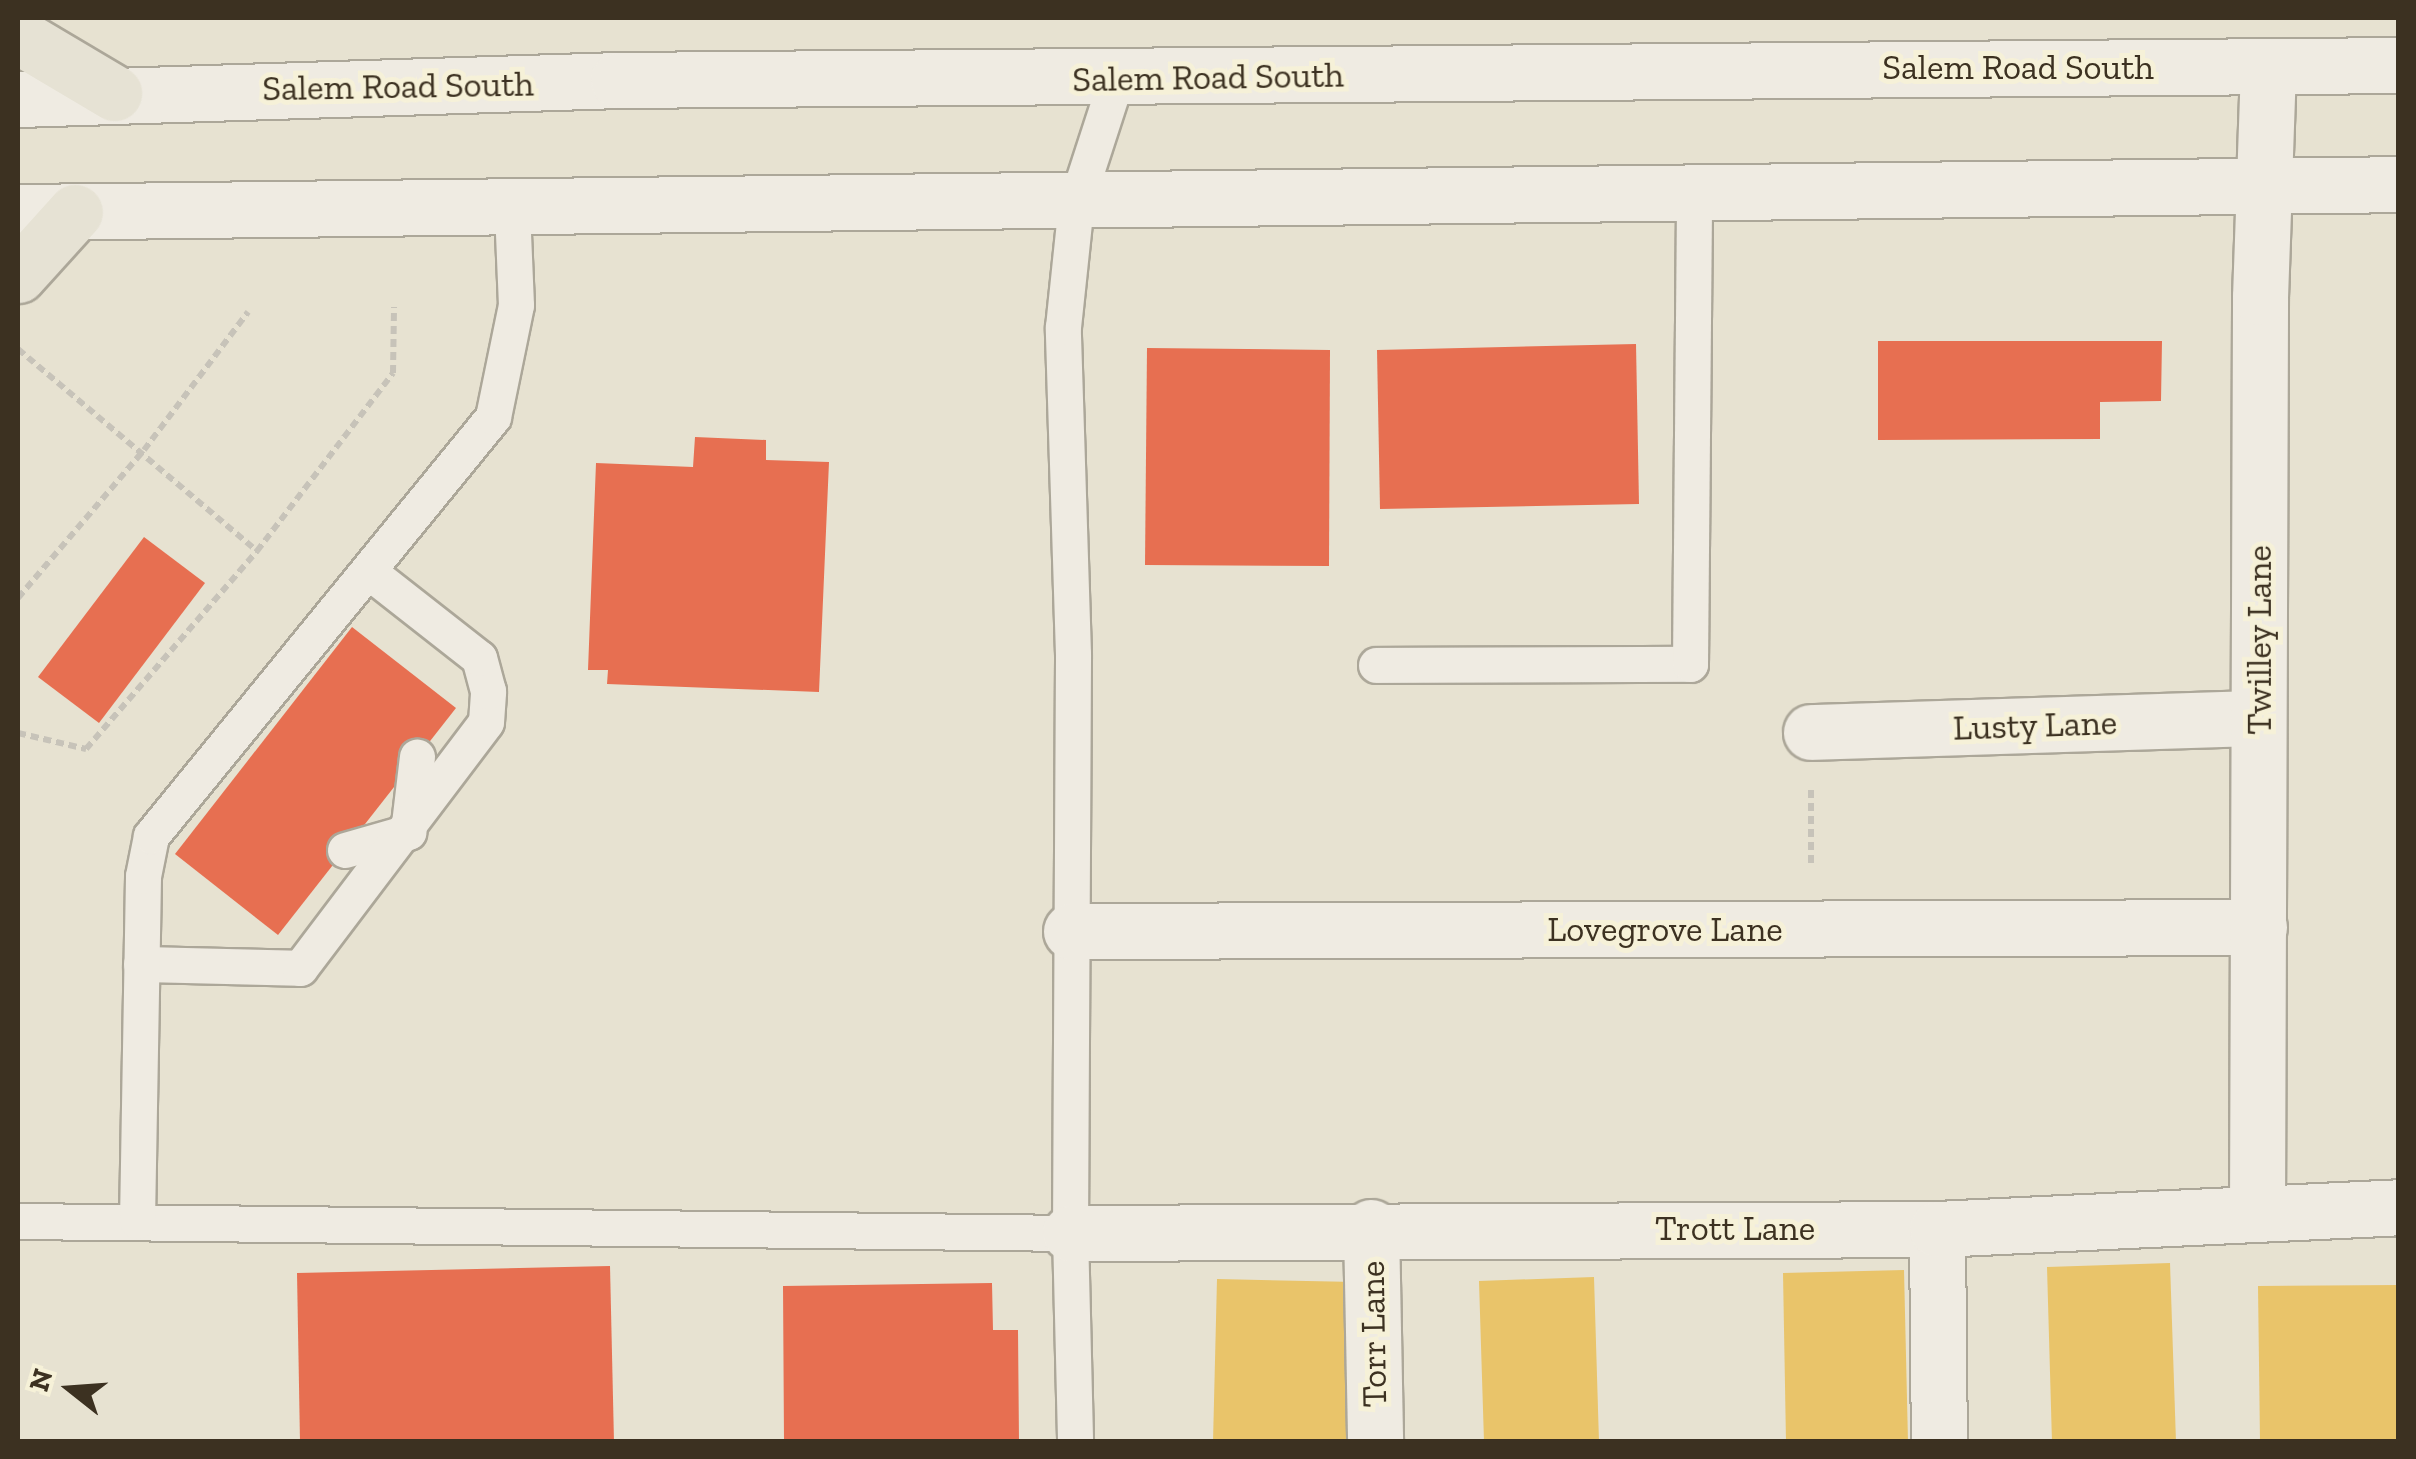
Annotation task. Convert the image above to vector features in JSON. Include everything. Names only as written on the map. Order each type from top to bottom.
[{"type":"main road","points":[[18,36],[114,93]]},
{"type":"main road","name":"Salem Road South","points":[[18,99],[618,80],[1116,80],[1710,67],[2268,68],[2398,64]]},
{"type":"main road","name":"Twilley Lane","points":[[2257,1214],[2258,718],[2268,68]]},
{"type":"main road","points":[[18,212],[512,211],[2398,184]]},
{"type":"main road","points":[[18,275],[75,212]]},
{"type":"main road","name":"Lusty Lane","points":[[1811,732],[2258,718]]},
{"type":"main road","name":"Lovegrove Lane","points":[[1071,931],[2259,928]]},
{"type":"main road","name":"Trott Lane","points":[[1070,1233],[1371,1226],[1937,1228],[2398,1208]]},
{"type":"main road","name":"Torr Lane","points":[[1371,1226],[1375,1442]]},
{"type":"main road","points":[[1937,1228],[1940,1442]]},
{"type":"lane","points":[[1075,1442],[1070,1233],[1073,654],[1063,327],[1076,203],[1116,80]]},
{"type":"lane","points":[[1376,665],[1690,664],[1694,193]]},
{"type":"lane","points":[[137,1221],[141,964],[151,836],[493,417],[516,305],[512,211]]},
{"type":"lane","points":[[141,964],[300,968],[408,832],[486,722],[488,691],[479,658],[368,570]]},
{"type":"lane","points":[[242,766],[258,706],[315,675]]},
{"type":"lane","points":[[408,832],[417,757]]},
{"type":"lane","points":[[345,850],[408,832]]},
{"type":"lane","points":[[18,1221],[1070,1233]]},
{"type":"path","points":[[18,734],[86,749],[257,551],[393,373],[394,306]]},
{"type":"path","points":[[18,598],[144,450],[248,312]]},
{"type":"path","points":[[18,349],[144,450],[257,551]]},
{"type":"path","points":[[1811,732],[1811,928]]},
{"type":"building: Homes","points":[[2170,1263],[2176,1442],[2052,1442],[2047,1267]]},
{"type":"building: Homes","points":[[1904,1270],[1908,1442],[1786,1442],[1783,1273]]},
{"type":"building: Homes","points":[[1594,1277],[1599,1442],[1484,1442],[1479,1281]]},
{"type":"building: Homes","points":[[1217,1279],[1356,1282],[1352,1442],[1213,1442]]},
{"type":"building: Homes","points":[[2398,1285],[2398,1442],[2260,1442],[2258,1286]]},
{"type":"building: Shops","points":[[1878,341],[2162,341],[2161,401],[2100,402],[2100,439],[1878,440]]},
{"type":"building: Shops","points":[[1636,344],[1639,504],[1380,509],[1377,350]]},
{"type":"building: Shops","points":[[1147,348],[1330,350],[1329,566],[1145,565]]},
{"type":"building: Shops","points":[[695,437],[766,440],[766,460],[829,462],[819,692],[607,684],[608,670],[588,670],[596,463],[693,467]]},
{"type":"building: Shops","points":[[144,537],[205,583],[99,723],[38,677]]},
{"type":"building: Shops","points":[[352,627],[456,708],[278,935],[175,854]]},
{"type":"building: Shops","points":[[610,1266],[614,1442],[300,1442],[297,1273]]},
{"type":"building: Shops","points":[[992,1283],[993,1330],[1018,1330],[1019,1442],[784,1442],[783,1286]]}]
